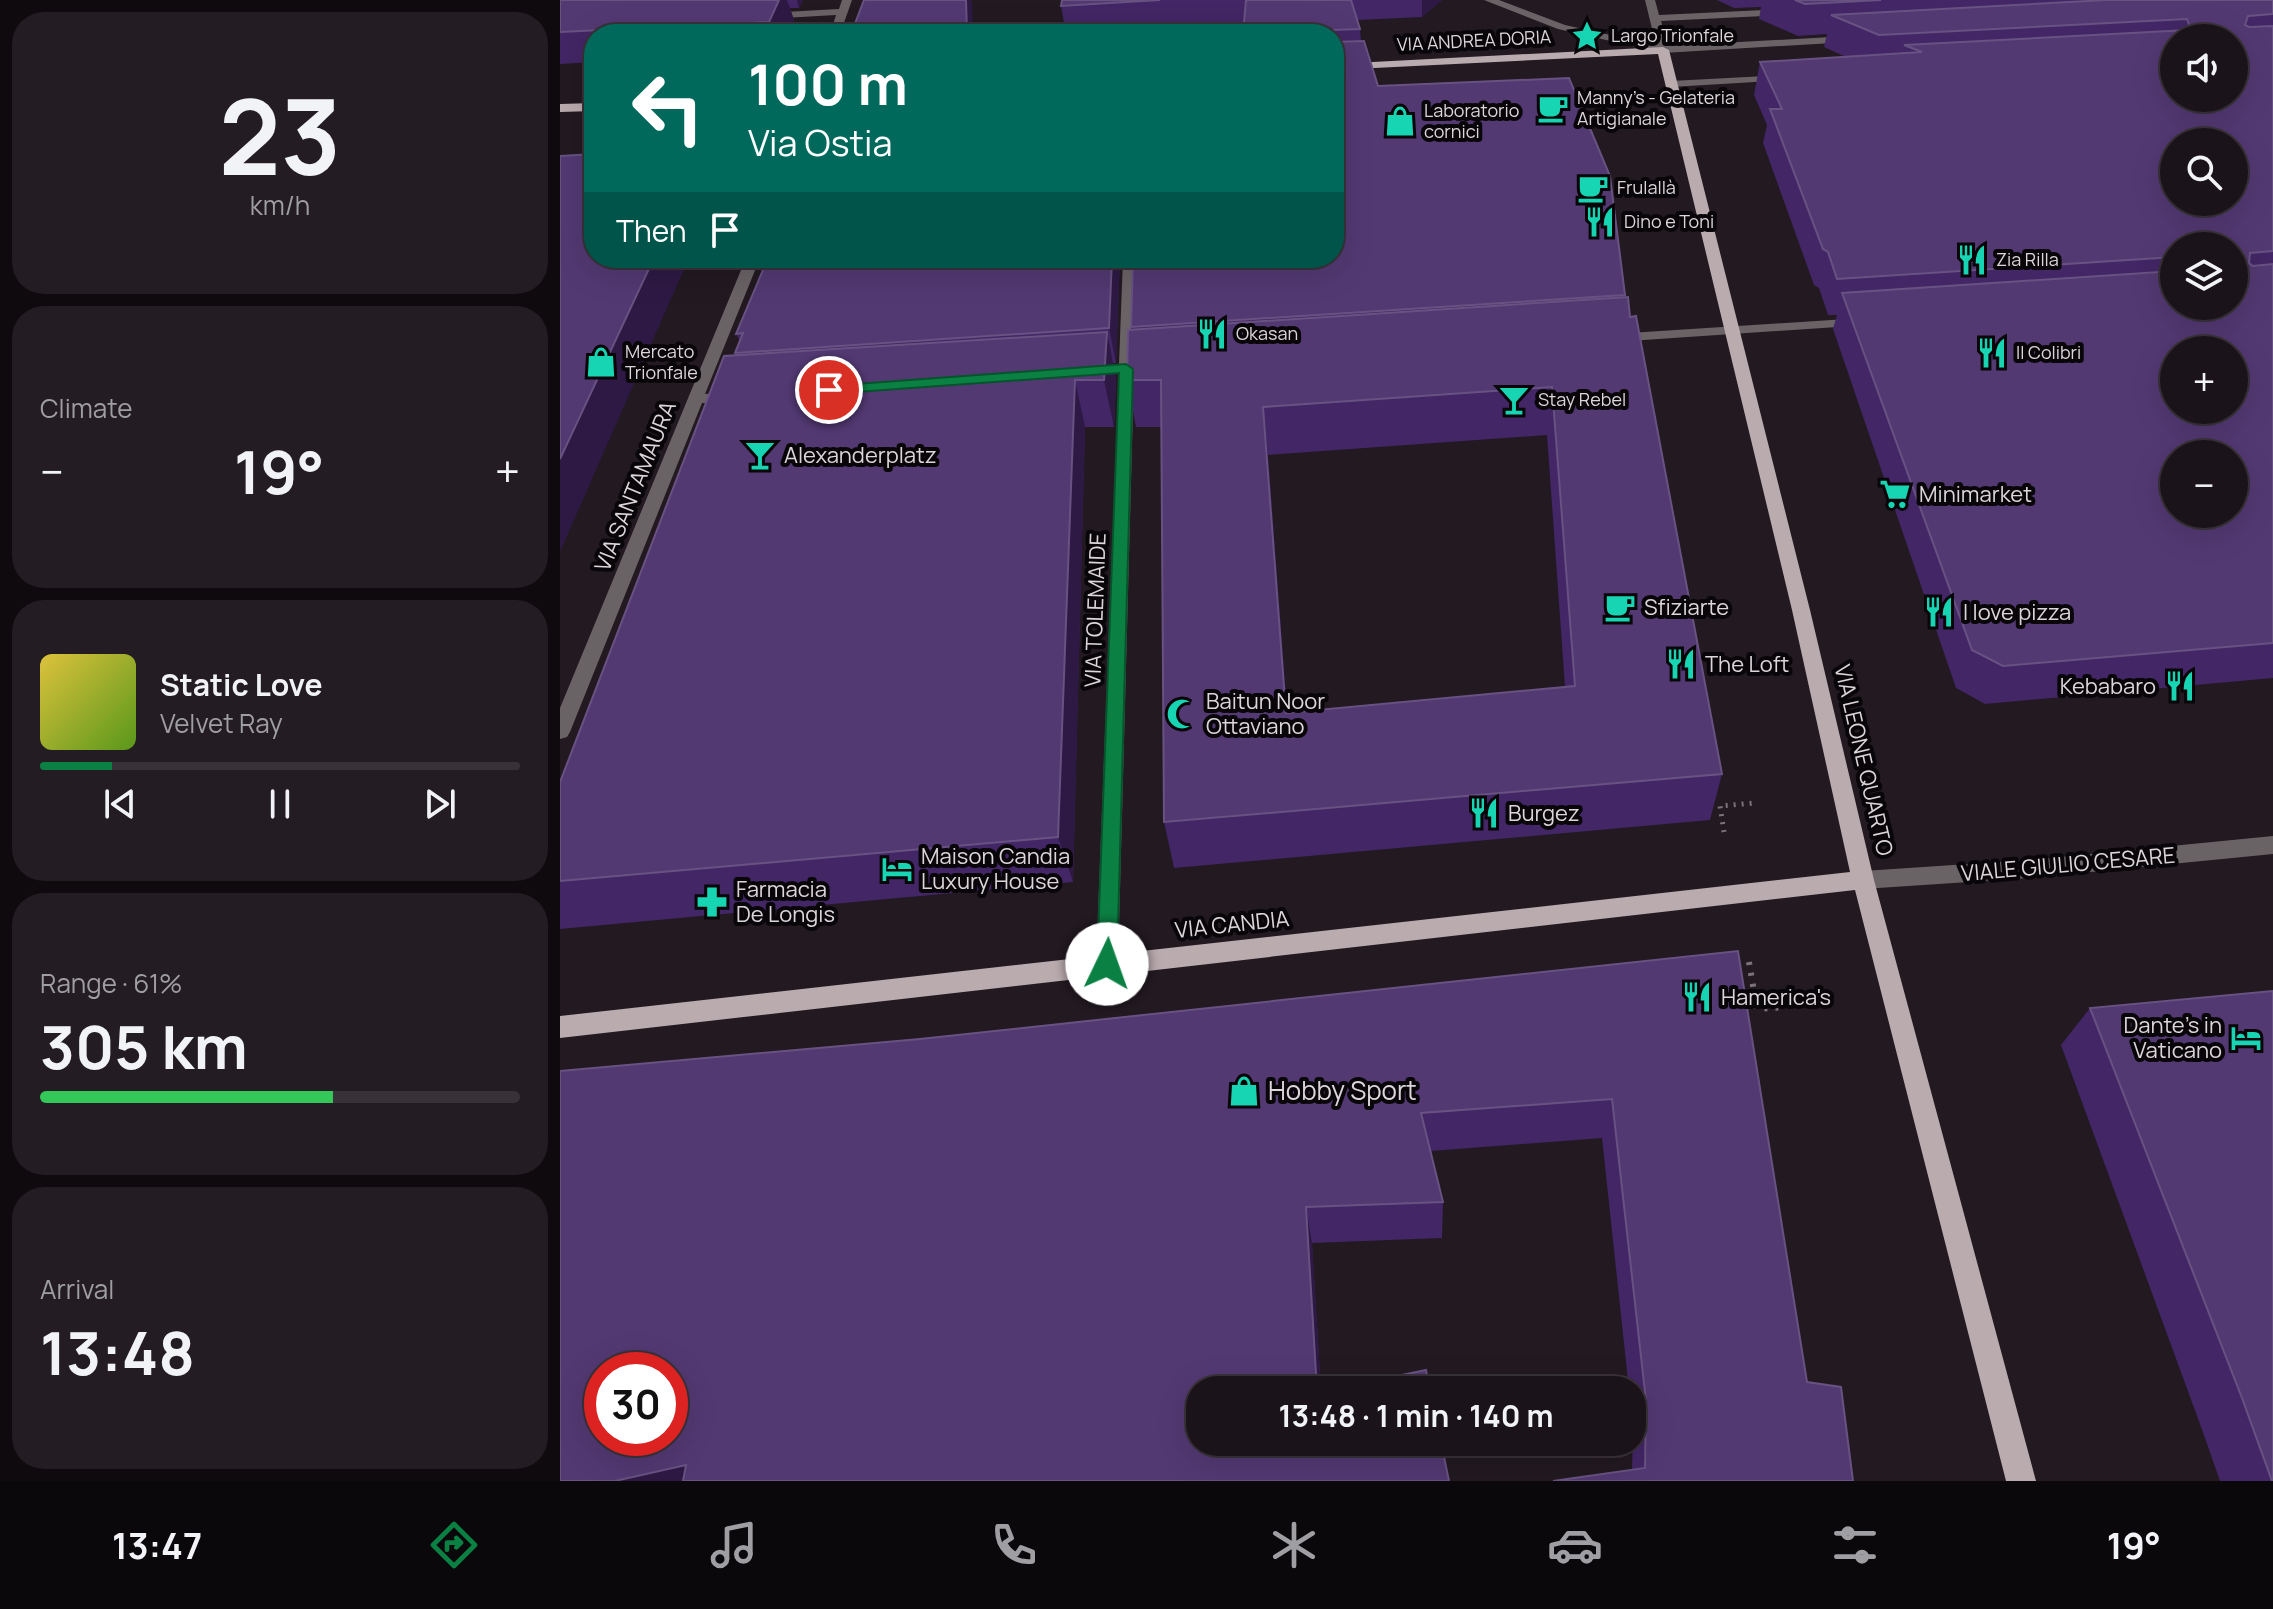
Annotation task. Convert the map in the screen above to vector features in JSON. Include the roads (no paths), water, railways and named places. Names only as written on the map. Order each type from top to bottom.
[{"type":"main road","name":"VIA ANDREA DORIA","points":[[1344,66],[1663,50]]},
{"type":"main road","name":"VIA LEONE QUARTO","points":[[1663,50],[1733,330],[1863,880],[2021,1481]]},
{"type":"main road","points":[[560,108],[584,107]]},
{"type":"main road","name":"VIA CANDIA","points":[[560,1027],[1863,880]]},
{"type":"street","points":[[838,24],[847,0]]},
{"type":"street","points":[[1489,0],[1562,27],[1663,50],[1856,39]]},
{"type":"street","points":[[1650,0],[1663,50]]},
{"type":"street","points":[[1655,18],[1799,11]]},
{"type":"street","points":[[749,17],[842,12]]},
{"type":"street","points":[[1671,84],[1791,77]]},
{"type":"street","name":"VIA SANTAMAURA","points":[[560,732],[749,268]]},
{"type":"street","name":"VIA TOLEMAIDE","points":[[1107,964],[1130,268]]},
{"type":"street","points":[[1604,339],[1880,321]]},
{"type":"street","points":[[1066,373],[1168,365]]},
{"type":"street","points":[[696,399],[755,395]]},
{"type":"street","name":"VIALE GIULIO CESARE","points":[[1863,880],[2029,869],[2273,845]]},
{"type":"place","name":"Largo Trionfale","points":[[1587,36]]},
{"type":"place","name":"Manny's - Gelateria Artigianale","points":[[1553,108]]},
{"type":"place","name":"Laboratorio cornici","points":[[1400,121]]},
{"type":"place","name":"Frulallà","points":[[1593,188]]},
{"type":"place","name":"Dino e Toni","points":[[1600,222]]},
{"type":"place","name":"Zia Rilla","points":[[1972,260]]},
{"type":"place","name":"Okasan","points":[[1212,334]]},
{"type":"place","name":"Il Colibri","points":[[1992,353]]},
{"type":"place","name":"Mercato Trionfale","points":[[601,362]]},
{"type":"place","name":"Stay Rebel","points":[[1514,400]]},
{"type":"place","name":"Alexanderplatz","points":[[760,455]]},
{"type":"place","name":"Minimarket","points":[[1895,494]]},
{"type":"place","name":"Sfiziarte","points":[[1620,607]]},
{"type":"place","name":"I love pizza","points":[[1939,612]]},
{"type":"place","name":"The Loft","points":[[1681,664]]},
{"type":"place","name":"Kebabaro","points":[[2180,686]]},
{"type":"place","name":"Baitun Noor Ottaviano","points":[[1182,714]]},
{"type":"place","name":"Burgez","points":[[1484,813]]},
{"type":"place","name":"Maison Candia Luxury House","points":[[897,869]]},
{"type":"place","name":"Farmacia De Longis","points":[[712,902]]},
{"type":"place","name":"Hamerica's","points":[[1697,997]]},
{"type":"place","name":"Dante's in Vaticano","points":[[2246,1038]]},
{"type":"place","name":"Hobby Sport","points":[[1244,1091]]}]
